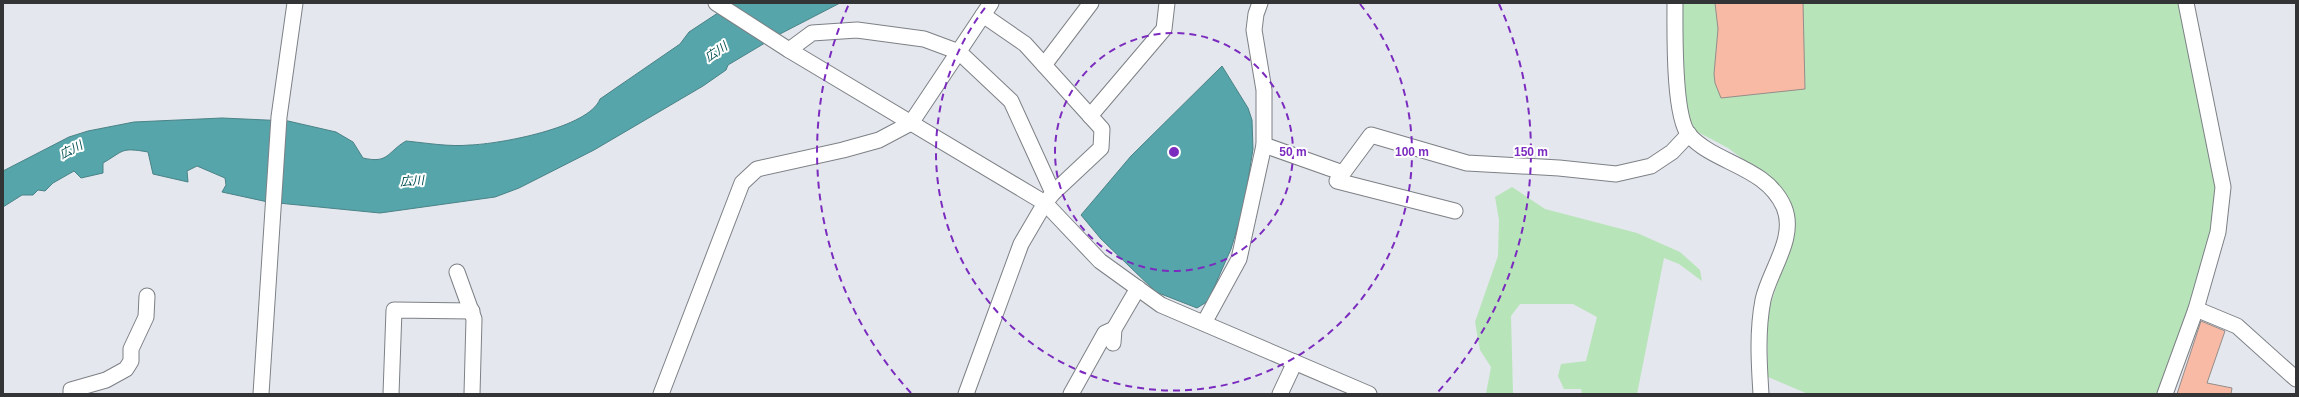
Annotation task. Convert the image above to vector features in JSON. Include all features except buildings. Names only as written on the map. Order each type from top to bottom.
[{"type":"street","points":[[261,394],[280,117],[295,3]]},
{"type":"street","points":[[717,3],[785,47],[911,123],[1049,198]]},
{"type":"street","points":[[1044,65],[1091,3]]},
{"type":"street","points":[[1090,116],[1164,29],[1167,3]]},
{"type":"street","points":[[1204,323],[1239,259],[1264,145],[1264,90],[1254,30],[1256,14],[1260,3]]},
{"type":"street","points":[[1675,3],[1677,71],[1682,116],[1689,134],[1705,147],[1755,174],[1773,189],[1784,208],[1788,222],[1785,239],[1763,300],[1758,356],[1761,394]]},
{"type":"street","points":[[2165,394],[2196,309],[2218,232],[2223,187],[2186,3]]},
{"type":"street","points":[[661,394],[742,183],[757,169],[843,150],[879,140],[911,123],[987,9],[1025,44],[1102,129],[1101,148],[1049,198],[1021,244],[1001,295],[966,394]]},
{"type":"street","points":[[785,47],[812,33],[857,30],[924,39],[959,52],[1011,101],[1049,198],[1100,260],[1161,305],[1369,394]]},
{"type":"street","points":[[1455,211],[1337,181],[1371,135],[1467,163],[1559,168],[1616,174],[1651,166],[1672,152],[1689,134]]},
{"type":"street","points":[[1264,145],[1343,173]]},
{"type":"street","points":[[457,272],[474,319],[472,394]]},
{"type":"street","points":[[1071,394],[1106,333],[1114,336],[1138,288]]},
{"type":"street","points":[[71,394],[71,390],[106,380],[126,370],[131,361],[130,349],[146,317],[147,296]]},
{"type":"street","points":[[2196,309],[2237,326],[2296,379]]},
{"type":"street","points":[[391,394],[394,310],[472,310]]},
{"type":"street","points":[[1280,394],[1295,362]]},
{"type":"green space","points":[[1681,3],[2179,3],[2217,192],[2213,235],[2192,309],[2158,394],[1808,394],[1768,377],[1767,315],[1795,230],[1794,213],[1790,202],[1778,185],[1728,148],[1696,131],[1688,116],[1681,51]]},
{"type":"green space","points":[[1512,187],[1545,209],[1637,233],[1680,252],[1700,270],[1702,281],[1679,264],[1664,258],[1637,394],[1582,394],[1581,389],[1564,389],[1558,376],[1561,364],[1586,361],[1597,317],[1573,304],[1520,304],[1511,316],[1513,394],[1486,394],[1491,367],[1480,350],[1475,322],[1498,256],[1499,220],[1495,197]]},
{"type":"water","name":"広川","points":[[733,3],[840,3],[780,34],[728,65],[726,70],[703,86],[594,150],[519,188],[495,197],[380,213],[268,202],[222,192],[226,185],[225,178],[197,166],[187,171],[188,182],[153,174],[148,152],[127,150],[103,163],[103,173],[81,178],[74,171],[53,183],[45,191],[38,190],[33,195],[22,195],[3,207],[3,171],[69,137],[88,131],[134,122],[222,118],[288,121],[336,132],[353,142],[363,158],[372,159],[387,156],[406,141],[446,145],[470,145],[521,138],[562,126],[579,118],[592,109],[600,99],[680,44],[689,32]]},
{"type":"water","points":[[1222,66],[1248,108],[1252,120],[1253,149],[1244,206],[1231,249],[1208,301],[1197,308],[1156,292],[1101,239],[1081,215],[1131,156]]}]
